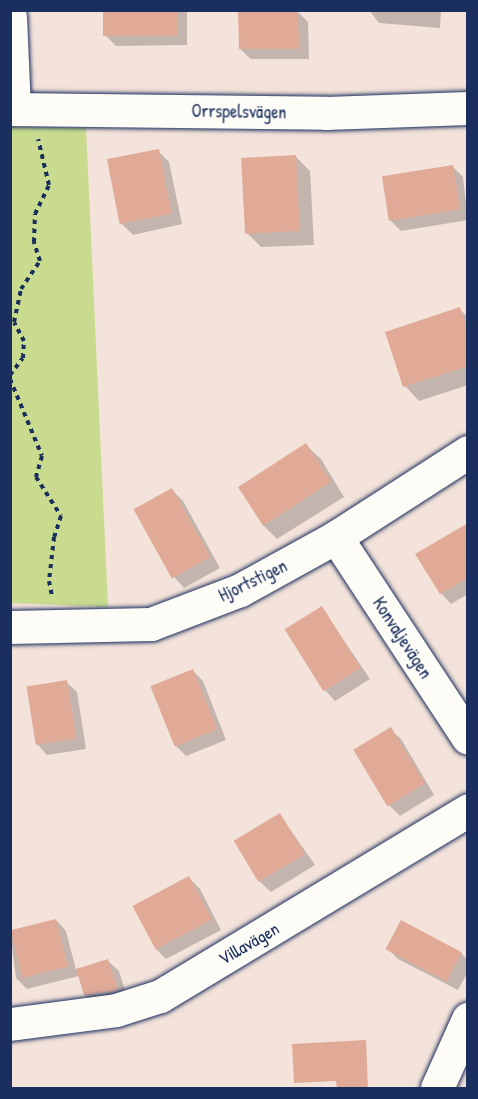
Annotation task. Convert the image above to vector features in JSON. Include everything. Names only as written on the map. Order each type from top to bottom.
[{"type":"street","points":[[10,17],[12,109]]},
{"type":"street","name":"Orrspelsvägen","points":[[12,109],[326,113],[468,108]]},
{"type":"street","name":"Hjortstigen","points":[[10,627],[151,624],[240,590],[336,537],[468,452]]},
{"type":"street","name":"Konvaljevägen","points":[[336,537],[468,738]]},
{"type":"street","name":"Villavägen","points":[[10,1024],[116,1010],[160,996],[468,810]]},
{"type":"street","points":[[437,1089],[468,1019]]},
{"type":"path","points":[[12,109],[37,138],[49,185],[35,214],[34,242],[40,261],[21,290],[14,322],[24,341],[22,358],[10,377],[42,456],[36,477],[61,516],[54,537],[49,581],[59,626]]},
{"type":"green space","points":[[11,127],[86,128],[108,607],[11,603]]},
{"type":"building","points":[[103,10],[177,10],[177,36],[103,36]]},
{"type":"building","points":[[298,10],[299,49],[239,49],[238,11]]},
{"type":"building","points":[[159,149],[172,214],[120,224],[107,159]]},
{"type":"building","points":[[296,155],[300,231],[245,234],[241,158]]},
{"type":"building","points":[[453,165],[460,209],[389,221],[382,176]]},
{"type":"building","points":[[460,307],[468,332],[468,366],[403,387],[385,332]]},
{"type":"building","points":[[306,443],[331,482],[263,526],[238,487]]},
{"type":"building","points":[[172,488],[210,557],[172,578],[134,509]]},
{"type":"building","points":[[468,523],[468,578],[440,594],[415,554]]},
{"type":"building","points":[[322,606],[361,668],[323,691],[285,629]]},
{"type":"building","points":[[193,669],[217,729],[175,746],[150,686]]},
{"type":"building","points":[[67,680],[76,738],[36,745],[27,686]]},
{"type":"building","points":[[391,727],[425,784],[387,806],[353,750]]},
{"type":"building","points":[[280,813],[305,854],[258,882],[234,841]]},
{"type":"building","points":[[189,876],[212,919],[155,949],[132,906]]},
{"type":"building","points":[[56,919],[68,967],[22,978],[10,930]]},
{"type":"building","points":[[401,920],[462,952],[446,982],[386,949]]},
{"type":"building","points":[[108,959],[118,990],[84,995],[76,969]]},
{"type":"building","points":[[366,1040],[368,1089],[337,1089],[336,1081],[294,1083],[292,1044]]}]
